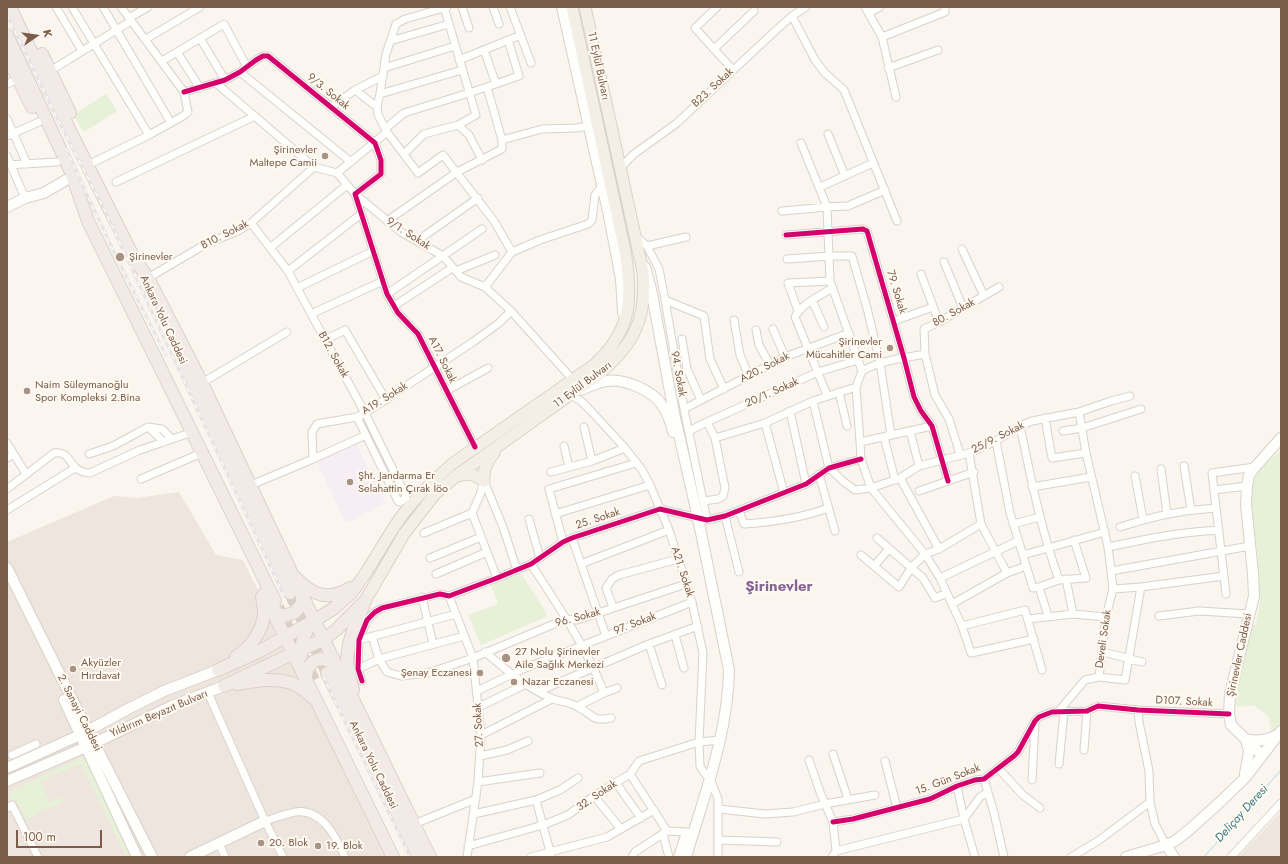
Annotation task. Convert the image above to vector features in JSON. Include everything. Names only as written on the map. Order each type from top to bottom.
[{"type":"highway","name":"Ankara Yolu Caddesi","points":[[10,7],[64,119],[132,253],[290,593]]},
{"type":"highway","points":[[19,7],[118,213],[132,253],[148,278],[202,383],[292,575],[323,636],[332,668]]},
{"type":"highway","name":"Ankara Yolu Caddesi","points":[[7,35],[71,172],[88,221],[275,601]]},
{"type":"highway","points":[[7,56],[13,82],[39,122],[57,162],[88,221]]},
{"type":"highway","points":[[125,295],[130,314],[197,455],[285,638],[297,652],[310,681]]},
{"type":"highway","points":[[292,575],[304,587],[324,595],[332,596],[341,594],[358,584]]},
{"type":"highway","points":[[218,670],[301,631],[338,605],[358,584]]},
{"type":"highway","points":[[262,590],[277,613],[282,616],[294,613],[298,610],[302,604],[302,595]]},
{"type":"highway","points":[[262,590],[277,616],[285,624],[301,631],[323,636]]},
{"type":"highway","points":[[218,670],[245,651],[253,641],[260,628],[264,614],[262,590]]},
{"type":"highway","points":[[224,686],[297,652],[336,630],[365,601]]},
{"type":"highway","points":[[356,707],[347,662],[353,630],[365,601]]},
{"type":"highway","points":[[297,652],[301,642],[301,631]]},
{"type":"highway","points":[[392,857],[314,700],[307,669],[312,662],[327,659],[356,707],[430,857]]},
{"type":"highway","name":"Ankara Yolu Caddesi","points":[[332,668],[419,857]]},
{"type":"highway","points":[[224,686],[263,679],[280,681],[292,683],[302,689],[314,700]]},
{"type":"highway","name":"Ankara Yolu Caddesi","points":[[310,681],[400,857]]},
{"type":"main road","points":[[562,7],[602,186],[621,280],[623,325]]},
{"type":"main road","name":"11 Eylül Bulvarı","points":[[358,584],[404,513],[431,482],[474,447],[594,365],[605,355],[619,336],[628,310],[630,294],[629,276],[572,7]]},
{"type":"main road","name":"11 Eylül Bulvarı","points":[[365,601],[404,534],[435,494],[456,476],[574,393],[615,360],[629,343],[642,314],[644,288],[643,249],[636,236],[585,7]]},
{"type":"main road","points":[[7,207],[25,198],[44,193],[66,180]]},
{"type":"main road","points":[[643,249],[674,413],[699,518],[723,671],[723,685],[716,740],[686,857]]},
{"type":"main road","points":[[574,393],[607,381],[618,380],[632,384],[650,394],[662,405],[671,424],[699,518]]},
{"type":"main road","name":"Şirinevler Caddesi","points":[[1262,755],[1231,725],[1229,714],[1230,694],[1254,596],[1246,504],[1246,486],[1249,475],[1281,438]]},
{"type":"main road","points":[[484,482],[483,473],[488,459],[500,446]]},
{"type":"main road","points":[[456,476],[468,474],[475,475],[484,482]]},
{"type":"main road","name":"2. Sanayi Caddesi","points":[[7,568],[84,733]]},
{"type":"main road","name":"2. Sanayi Caddesi","points":[[7,581],[90,745],[152,857]]},
{"type":"main road","name":"Yıldırım Beyazıt Bulvarı","points":[[7,768],[84,733],[150,698],[218,670]]},
{"type":"main road","name":"Yıldırım Beyazıt Bulvarı","points":[[7,781],[90,745],[172,706],[224,686]]},
{"type":"main road","points":[[1245,778],[1249,752],[1246,739],[1258,741],[1269,739],[1279,733]]},
{"type":"main road","points":[[1130,856],[1166,845],[1189,830],[1245,778],[1279,733]]},
{"type":"main road","name":"2. Sanayi Caddesi","points":[[90,745],[137,857]]},
{"type":"main road","points":[[679,857],[707,776]]},
{"type":"main road","points":[[190,857],[265,821]]},
{"type":"main road","points":[[1166,845],[1174,857]]},
{"type":"street","points":[[56,7],[82,52]]},
{"type":"street","points":[[72,7],[149,135]]},
{"type":"street","points":[[103,7],[172,123]]},
{"type":"street","points":[[94,162],[172,123],[188,112],[184,92],[121,7]]},
{"type":"street","points":[[50,70],[117,30],[148,7]]},
{"type":"street","points":[[146,39],[200,7]]},
{"type":"street","points":[[404,154],[424,134],[458,125],[476,115],[445,7],[404,19],[396,24],[390,41],[380,94],[376,107],[378,115],[386,131],[418,173],[443,155],[478,198],[494,221],[512,252]]},
{"type":"street","points":[[462,7],[469,28]]},
{"type":"street","points":[[493,7],[499,24]]},
{"type":"street","points":[[510,7],[531,63]]},
{"type":"street","points":[[718,7],[695,28],[733,70]]},
{"type":"street","name":"B23. Sokak","points":[[620,168],[634,154],[677,123],[792,16],[806,7]]},
{"type":"street","points":[[880,7],[867,10],[882,38],[896,97]]},
{"type":"street","points":[[882,38],[945,12],[945,7]]},
{"type":"street","points":[[714,49],[754,11]]},
{"type":"street","points":[[792,16],[815,60],[825,73],[844,90],[897,220]]},
{"type":"street","points":[[162,61],[224,24],[248,67],[225,80],[184,92]]},
{"type":"street","points":[[390,41],[449,24]]},
{"type":"street","points":[[459,60],[521,35]]},
{"type":"street","points":[[200,38],[225,80]]},
{"type":"street","points":[[216,83],[314,167],[337,173],[375,143],[404,113],[519,76],[508,40]]},
{"type":"street","points":[[384,68],[455,46]]},
{"type":"street","points":[[484,50],[496,84]]},
{"type":"street","points":[[888,68],[938,50]]},
{"type":"street","points":[[177,52],[200,88]]},
{"type":"street","name":"9/3. Sokak","points":[[248,67],[263,56],[268,56],[375,143]]},
{"type":"street","points":[[380,94],[462,70]]},
{"type":"street","points":[[240,72],[351,162]]},
{"type":"street","points":[[331,107],[355,90],[383,76]]},
{"type":"street","points":[[387,221],[457,172],[502,149],[502,140],[487,87]]},
{"type":"street","points":[[355,90],[376,107]]},
{"type":"street","points":[[116,182],[255,116]]},
{"type":"street","points":[[7,119],[10,135],[27,164]]},
{"type":"street","points":[[10,135],[39,122]]},
{"type":"street","points":[[458,125],[469,135],[482,160]]},
{"type":"street","points":[[502,140],[542,129],[576,128],[588,126]]},
{"type":"street","points":[[828,134],[845,176]]},
{"type":"street","points":[[355,194],[381,174],[381,160],[375,143]]},
{"type":"street","points":[[801,143],[827,207],[831,285],[862,371]]},
{"type":"street","points":[[7,156],[9,165],[25,198]]},
{"type":"street","points":[[9,165],[57,162]]},
{"type":"street","points":[[820,187],[874,163]]},
{"type":"street","name":"B10. Sokak","points":[[148,278],[206,244],[238,231],[251,223],[314,167]]},
{"type":"street","name":"9/1. Sokak","points":[[337,173],[355,194],[401,232],[443,256],[461,277],[485,287],[511,311],[573,380]]},
{"type":"street","points":[[271,247],[347,186]]},
{"type":"street","points":[[485,287],[512,252],[540,240],[588,224],[592,220],[595,195],[602,186]]},
{"type":"street","points":[[782,211],[851,206],[885,190]]},
{"type":"street","name":"A17. Sokak","points":[[355,194],[387,294],[398,313],[418,334],[474,447]]},
{"type":"street","points":[[417,241],[478,198]]},
{"type":"street","points":[[288,271],[361,214]]},
{"type":"street","name":"B12. Sokak","points":[[251,223],[288,271],[365,413],[406,494],[406,498],[403,501],[398,501],[366,435]]},
{"type":"street","points":[[387,294],[482,229]]},
{"type":"street","name":"79. Sokak","points":[[828,231],[863,229],[867,231],[894,321],[914,397],[921,411],[932,426],[948,481]]},
{"type":"street","points":[[786,235],[828,231]]},
{"type":"street","points":[[643,249],[686,237]]},
{"type":"street","name":"94. Sokak","points":[[643,249],[658,269],[665,300],[684,409],[703,501],[699,518]]},
{"type":"street","points":[[962,249],[984,296]]},
{"type":"street","points":[[297,288],[373,251]]},
{"type":"street","points":[[394,306],[454,270],[495,255]]},
{"type":"street","points":[[787,260],[830,256],[852,256],[867,308],[880,363],[888,436],[898,479],[939,549]]},
{"type":"street","points":[[944,262],[963,308]]},
{"type":"street","points":[[921,274],[939,322]]},
{"type":"street","points":[[311,314],[383,281]]},
{"type":"street","points":[[798,311],[788,283],[831,285]]},
{"type":"street","points":[[827,395],[795,317],[798,311],[831,285]]},
{"type":"street","name":"80. Sokak","points":[[925,354],[924,329],[939,322],[999,287]]},
{"type":"street","points":[[665,300],[704,316],[710,359],[724,389]]},
{"type":"street","points":[[812,300],[824,327]]},
{"type":"street","points":[[894,321],[933,306]]},
{"type":"street","name":"A19. Sokak","points":[[313,459],[312,432],[317,424],[357,417],[365,413],[435,368],[499,323],[511,311]]},
{"type":"street","points":[[734,320],[740,355],[749,376]]},
{"type":"street","points":[[773,329],[785,357]]},
{"type":"street","points":[[325,340],[345,330],[386,400]]},
{"type":"street","points":[[756,330],[759,346],[770,365]]},
{"type":"street","points":[[202,383],[287,332]]},
{"type":"street","name":"A20. Sokak","points":[[684,409],[785,357],[849,332]]},
{"type":"street","points":[[682,340],[687,369],[702,400]]},
{"type":"street","points":[[960,454],[949,419],[935,395],[925,354],[880,363],[870,366],[862,371],[856,387],[861,459],[871,488],[926,554],[947,593],[962,626],[971,653],[1034,639]]},
{"type":"street","name":"20/1. Sokak","points":[[689,431],[818,372],[858,360]]},
{"type":"street","points":[[446,391],[488,368]]},
{"type":"street","points":[[715,438],[765,423],[790,410],[827,395],[856,387]]},
{"type":"street","points":[[839,392],[848,426]]},
{"type":"street","name":"A21. Sokak","points":[[574,393],[625,448],[636,462],[650,485],[669,530],[692,602],[703,653],[699,742],[700,766],[707,776],[718,799],[718,857]]},
{"type":"street","name":"25/9. Sokak","points":[[829,468],[855,490],[871,488],[898,479],[919,466],[960,454],[969,453],[996,441],[1020,426],[1032,421],[1079,412],[1130,396]]},
{"type":"street","points":[[813,401],[829,468]]},
{"type":"street","points":[[1063,431],[1082,428],[1141,409]]},
{"type":"street","points":[[790,410],[806,484]]},
{"type":"street","name":"Develi Sokak","points":[[1061,712],[1085,680],[1099,676],[1106,617],[1112,589],[1108,547],[1086,453],[1079,412]]},
{"type":"street","points":[[251,485],[366,435],[357,417]]},
{"type":"street","points":[[1045,418],[1052,458],[1086,453]]},
{"type":"street","points":[[703,501],[718,499],[724,496],[725,488],[715,438],[707,422]]},
{"type":"street","points":[[765,423],[784,493]]},
{"type":"street","points":[[860,442],[932,426]]},
{"type":"street","points":[[1020,426],[1032,487],[1047,548],[1062,580],[1073,614]]},
{"type":"street","points":[[89,454],[113,446],[148,427],[162,429],[172,439]]},
{"type":"street","points":[[148,427],[164,442]]},
{"type":"street","points":[[584,427],[592,461]]},
{"type":"street","points":[[910,431],[919,466]]},
{"type":"street","points":[[7,489],[54,453],[61,452],[66,455],[75,468],[84,473],[90,473],[140,450],[187,434]]},
{"type":"street","points":[[996,441],[1010,513],[1033,588],[1062,580],[1086,578],[1074,540]]},
{"type":"street","points":[[7,443],[26,474]]},
{"type":"street","points":[[564,446],[569,467]]},
{"type":"street","points":[[550,472],[592,461],[625,448]]},
{"type":"street","points":[[969,453],[974,472],[981,524],[1007,573]]},
{"type":"street","points":[[7,458],[14,454]]},
{"type":"street","points":[[141,479],[197,455]]},
{"type":"street","points":[[660,509],[699,518],[725,516],[806,484],[829,468],[861,459]]},
{"type":"street","points":[[563,542],[548,489],[636,462]]},
{"type":"street","points":[[1184,466],[1191,510]]},
{"type":"street","points":[[1226,594],[1212,473],[1255,467]]},
{"type":"street","points":[[7,510],[75,468]]},
{"type":"street","points":[[1161,469],[1167,514]]},
{"type":"street","points":[[919,491],[974,472]]},
{"type":"street","points":[[819,474],[835,531]]},
{"type":"street","points":[[1135,476],[1142,519]]},
{"type":"street","points":[[1032,487],[1092,477]]},
{"type":"street","points":[[424,533],[472,513],[480,496],[484,482]]},
{"type":"street","points":[[484,482],[503,527],[517,570]]},
{"type":"street","points":[[555,514],[650,485]]},
{"type":"street","points":[[1214,490],[1246,486]]},
{"type":"street","points":[[739,511],[744,524],[795,518],[828,508]]},
{"type":"street","points":[[1120,527],[1142,519],[1167,514],[1216,508]]},
{"type":"street","name":"25. Sokak","points":[[358,669],[360,640],[367,620],[375,612],[382,608],[422,597],[440,594],[449,596],[531,564],[563,542],[572,538],[660,509]]},
{"type":"street","points":[[472,513],[497,578]]},
{"type":"street","points":[[725,516],[739,572]]},
{"type":"street","points":[[1013,524],[1040,517]]},
{"type":"street","points":[[529,519],[540,558]]},
{"type":"street","points":[[861,555],[899,587],[911,568],[926,554],[939,549],[981,524]]},
{"type":"street","points":[[581,564],[669,530]]},
{"type":"street","points":[[1108,547],[1189,531],[1219,530]]},
{"type":"street","points":[[1022,555],[1105,532]]},
{"type":"street","points":[[430,558],[481,537]]},
{"type":"street","points":[[572,538],[606,636]]},
{"type":"street","points":[[877,538],[923,578],[935,598],[947,593]]},
{"type":"street","points":[[940,578],[1018,541]]},
{"type":"street","points":[[1111,571],[1250,546]]},
{"type":"street","points":[[874,566],[889,549]]},
{"type":"street","points":[[436,574],[487,552]]},
{"type":"street","points":[[613,607],[606,588],[612,579],[619,575],[678,559]]},
{"type":"street","points":[[531,564],[582,645],[595,668],[604,692]]},
{"type":"street","points":[[952,604],[1007,573],[1026,566]]},
{"type":"street","points":[[1112,589],[1141,587],[1224,576]]},
{"type":"street","name":"96. Sokak","points":[[379,659],[387,672],[402,676],[428,673],[473,658],[566,619],[577,620],[686,584]]},
{"type":"street","points":[[1039,587],[1048,616]]},
{"type":"street","points":[[1099,676],[1125,680],[1141,587]]},
{"type":"street","name":"27. Sokak","points":[[449,596],[473,658],[481,735],[478,782],[467,857]]},
{"type":"street","points":[[422,597],[433,644]]},
{"type":"street","name":"97. Sokak","points":[[477,691],[511,674],[692,602]]},
{"type":"street","points":[[962,626],[1026,610],[1042,670]]},
{"type":"street","points":[[1159,616],[1199,611],[1249,614]]},
{"type":"street","points":[[360,640],[456,614]]},
{"type":"street","points":[[1028,619],[1073,614],[1106,617]]},
{"type":"street","points":[[539,691],[648,644],[698,626]]},
{"type":"street","points":[[675,635],[684,668]]},
{"type":"street","points":[[372,636],[379,659]]},
{"type":"street","points":[[362,681],[358,669],[379,659],[464,636]]},
{"type":"street","points":[[648,644],[662,686]]},
{"type":"street","points":[[485,652],[511,674],[552,699],[578,706],[594,718],[600,720],[611,718]]},
{"type":"street","points":[[1103,652],[1142,662]]},
{"type":"street","points":[[479,707],[526,684]]},
{"type":"street","points":[[578,706],[604,692],[617,688]]},
{"type":"street","points":[[208,693],[265,821],[283,857]]},
{"type":"street","points":[[481,735],[552,699]]},
{"type":"street","points":[[1032,780],[1035,721],[1039,717],[1046,714],[1061,712],[1087,711],[1098,706],[1138,710],[1138,722],[1149,771],[1150,802],[1155,824],[1166,845]]},
{"type":"street","name":"D107. Sokak","points":[[1138,710],[1229,714]]},
{"type":"street","points":[[1084,750],[1087,711]]},
{"type":"street","points":[[1059,764],[1061,712]]},
{"type":"street","name":"15. Gün Sokak","points":[[833,822],[930,799],[957,786],[975,780],[984,779],[1010,760],[1018,752],[1035,721]]},
{"type":"street","name":"32. Sokak","points":[[468,846],[543,825],[568,815],[594,796],[630,774],[638,761],[699,742],[716,740]]},
{"type":"street","points":[[480,756],[507,750],[528,741]]},
{"type":"street","points":[[12,754],[36,744]]},
{"type":"street","points":[[833,754],[848,800]]},
{"type":"street","points":[[809,760],[820,792],[833,822],[834,854],[964,819],[980,797],[988,792]]},
{"type":"street","points":[[885,761],[897,808]]},
{"type":"street","points":[[998,768],[1023,795],[1040,808]]},
{"type":"street","points":[[478,782],[540,773]]},
{"type":"street","points":[[630,774],[654,810],[665,832],[669,857]]},
{"type":"street","points":[[474,814],[536,800],[560,790],[578,778]]},
{"type":"street","points":[[984,779],[994,813],[1004,857]]},
{"type":"street","points":[[616,783],[641,818]]},
{"type":"street","points":[[957,786],[964,819],[975,857]]},
{"type":"street","points":[[719,809],[765,814],[793,812],[825,804],[875,795]]},
{"type":"street","points":[[594,796],[621,829]]},
{"type":"street","points":[[414,824],[476,799]]},
{"type":"street","points":[[536,800],[551,855]]},
{"type":"street","points":[[1071,857],[1098,841],[1150,802]]},
{"type":"street","points":[[1231,857],[1281,803]]},
{"type":"street","points":[[10,806],[38,857]]},
{"type":"street","points":[[531,857],[551,855],[607,837],[654,810]]},
{"type":"street","points":[[265,821],[296,812],[311,813],[323,820],[337,840],[345,857]]},
{"type":"street","points":[[632,857],[635,852],[665,832],[687,832]]},
{"type":"street","points":[[719,840],[777,842]]},
{"type":"street","points":[[219,843],[226,857]]},
{"type":"shaded area","name":"Şht. Jandarma Er Selahattin Çırak İöo","points":[[356,443],[385,503],[346,523],[316,460]]},
{"type":"shaded area","points":[[179,492],[216,555],[243,560],[389,857],[7,857],[7,542],[114,496],[137,498]]},
{"type":"shaded area","points":[[1281,812],[1281,857],[1238,857]]},
{"type":"green space","points":[[106,94],[117,111],[84,132],[73,115]]},
{"type":"green space","points":[[1281,450],[1281,724],[1272,733],[1268,716],[1254,705],[1238,707],[1236,704],[1239,679],[1253,625],[1256,625],[1260,601],[1257,550],[1251,508],[1253,482],[1257,473]]},
{"type":"green space","points":[[518,574],[522,575],[547,614],[546,617],[481,645],[468,615],[498,604],[491,586]]},
{"type":"green space","points":[[81,758],[86,762],[135,857],[126,857],[81,764],[40,781],[50,802],[63,797],[63,803],[44,810],[26,820],[16,800],[11,800],[8,792]]},
{"type":"waterway","name":"Deliçay Deresi","points":[[1204,857],[1281,770]]},
{"type":"tunnel","points":[[290,593],[327,673]]},
{"type":"tunnel","points":[[278,607],[314,680]]},
{"type":"railway","points":[[7,15],[57,118],[105,211],[284,596]]},
{"type":"railway","points":[[66,148],[114,252],[166,355]]},
{"type":"railway","points":[[323,676],[410,857]]},
{"type":"cycle path","points":[[184,92],[225,80],[240,72],[263,56],[268,56],[375,143],[381,160],[381,174],[355,194],[387,294],[398,313],[418,334],[475,447]]},
{"type":"cycle path","points":[[786,235],[863,229],[867,231],[914,397],[921,411],[932,426],[948,481]]},
{"type":"cycle path","points":[[362,681],[358,669],[359,640],[367,620],[375,612],[382,608],[440,594],[449,596],[531,564],[563,542],[572,538],[660,509],[707,520],[725,516],[806,484],[829,468],[861,459]]},
{"type":"cycle path","points":[[833,822],[853,819],[930,799],[957,786],[975,780],[984,779],[1018,752],[1035,721],[1039,717],[1052,712],[1087,711],[1098,706],[1138,710],[1229,714]]},
{"type":"place","name":"Şirinevler Maltepe Camii","points":[[325,156]]},
{"type":"place","name":"Şirinevler","points":[[120,257]]},
{"type":"place","name":"Şirinevler Mücahitler Cami","points":[[890,348]]},
{"type":"place","name":"Naim Süleymanoğlu Spor Kompleksi 2.Bina","points":[[27,391]]},
{"type":"place","name":"Şht. Jandarma Er Selahattin Çırak İöo","points":[[350,482]]},
{"type":"place","name":"27 Nolu Şirinevler Aile Sağlık Merkezi","points":[[506,658]]},
{"type":"place","name":"Akyüzler Hırdavat","points":[[73,669]]},
{"type":"place","name":"Şenay Eczanesi","points":[[480,673]]},
{"type":"place","name":"Nazar Eczanesi","points":[[514,682]]},
{"type":"place","name":"20. Blok","points":[[261,843]]},
{"type":"place","name":"19. Blok","points":[[318,846]]},
{"type":"district","name":"Şirinevler","points":[[779,587]]}]
